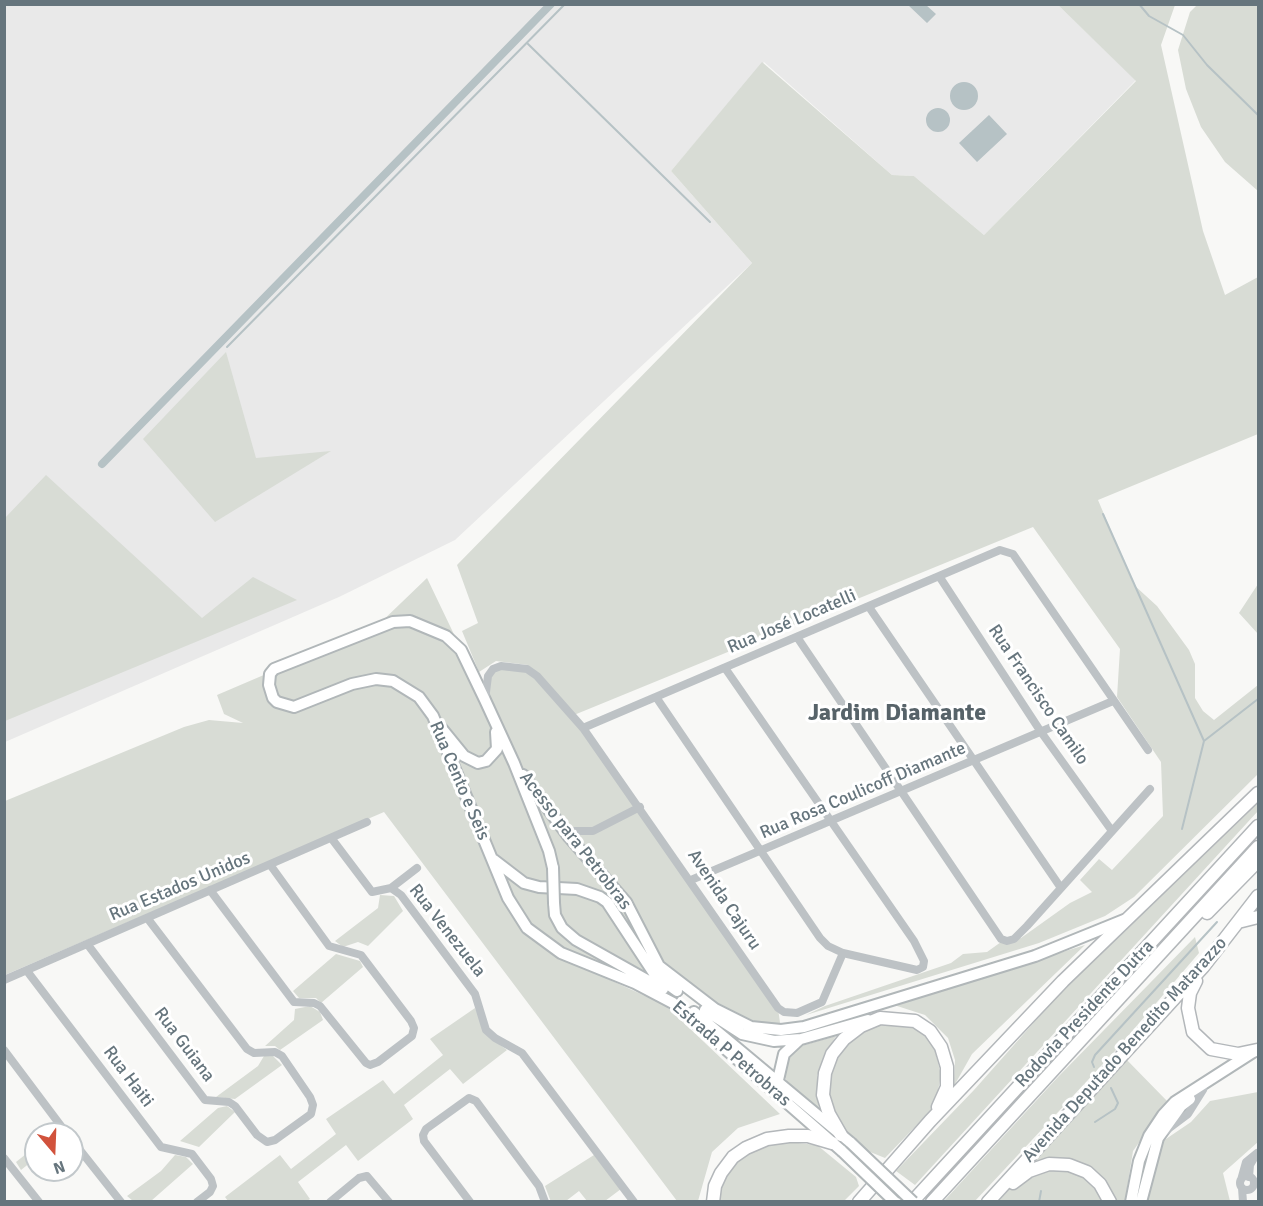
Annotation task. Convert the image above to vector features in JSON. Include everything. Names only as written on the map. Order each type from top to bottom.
[{"type":"highway","points":[[858,1202],[930,1121],[1125,920],[1258,793]]},
{"type":"highway","name":"Rodovia Presidente Dutra","points":[[913,1202],[1258,826]]},
{"type":"highway","name":"Rodovia Presidente Dutra","points":[[932,1202],[1258,846]]},
{"type":"highway","points":[[1124,993],[1258,861]]},
{"type":"highway","name":"Avenida Deputado Benedito Matarazzo","points":[[990,1199],[1203,968],[1258,896]]},
{"type":"highway","points":[[1238,922],[1258,917]]},
{"type":"highway","points":[[1203,968],[1190,993],[1188,1008],[1193,1032],[1211,1049],[1238,1053],[1258,1052]]},
{"type":"highway","points":[[841,1143],[823,1095],[825,1072],[832,1054],[844,1039],[861,1026],[880,1018],[915,1022],[930,1031],[941,1047],[947,1067],[947,1087],[930,1121]]},
{"type":"highway","points":[[713,1201],[715,1186],[721,1173],[733,1157],[746,1148],[767,1139],[789,1136],[808,1136],[841,1143]]},
{"type":"highway","points":[[990,1199],[1029,1172],[1049,1164],[1069,1165],[1087,1172],[1100,1184],[1110,1202]]},
{"type":"main road","name":"Acesso para Petrobras","points":[[294,707],[277,702],[273,698],[269,678],[274,669],[393,622],[410,621],[430,627],[446,636],[461,650],[485,700],[496,729],[514,763],[549,851],[553,868],[555,915],[562,928],[576,940],[676,997],[778,1080],[841,1143]]},
{"type":"main road","name":"Rua Cento e Seis","points":[[294,707],[352,684],[376,679],[404,686],[419,697],[433,716],[492,858]]},
{"type":"main road","points":[[433,716],[464,756],[478,763],[486,761],[496,749],[496,729]]},
{"type":"main road","name":"Acesso para Petrobras","points":[[514,763],[552,814],[626,902],[659,966],[674,980],[715,1009],[751,1027],[781,1030],[804,1027],[1035,956],[1125,920]]},
{"type":"main road","name":"Estrada P Petrobras","points":[[492,858],[524,883],[539,887],[577,889],[600,897],[607,902],[655,975],[742,1034],[774,1041],[801,1039],[861,1021],[880,1018]]},
{"type":"main road","name":"Estrada P Petrobras","points":[[492,858],[517,914],[544,943],[673,1003],[841,1143]]},
{"type":"main road","points":[[778,1080],[784,1054],[801,1039]]},
{"type":"main road","points":[[1141,1202],[1161,1133],[1181,1106],[1258,1052]]},
{"type":"main road","points":[[1131,1202],[1149,1136],[1163,1115],[1183,1097],[1258,1052]]},
{"type":"main road","points":[[841,1143],[913,1202]]},
{"type":"main road","points":[[841,1143],[895,1202]]},
{"type":"street","name":"Rua José Locatelli","points":[[583,728],[1000,550],[1013,554],[1113,701]]},
{"type":"street","name":"Rua Francisco Camilo","points":[[939,576],[1041,732],[1112,831]]},
{"type":"street","points":[[869,607],[1061,888]]},
{"type":"street","points":[[797,637],[1001,939],[1007,941],[1014,939],[1150,789]]},
{"type":"street","name":"Avenida Cajuru","points":[[485,700],[488,676],[493,669],[501,666],[527,669],[537,676],[583,728],[778,1008],[784,1012],[797,1012],[822,1002],[843,952]]},
{"type":"street","points":[[656,697],[820,938],[828,946],[843,952],[917,970],[923,967],[924,961],[914,941],[725,668]]},
{"type":"street","name":"Rua Rosa Coulicoff Diamante","points":[[691,880],[902,793],[1113,701]]},
{"type":"street","points":[[1113,701],[1148,750]]},
{"type":"street","points":[[552,814],[571,831],[586,832],[640,807]]},
{"type":"street","name":"Rua Estados Unidos","points":[[4,980],[210,890],[271,866],[367,822]]},
{"type":"street","name":"Rua Venezuela","points":[[332,839],[372,892],[391,888],[401,895],[472,988],[486,1030],[495,1038],[522,1053],[634,1202]]},
{"type":"street","points":[[210,890],[294,1002],[320,1006],[370,1065],[378,1062],[412,1036],[414,1028],[411,1021],[361,955],[328,946],[271,866]]},
{"type":"street","points":[[391,888],[417,868]]},
{"type":"street","name":"Rua Guiana","points":[[88,945],[205,1100],[229,1102],[235,1106],[257,1135],[267,1142],[274,1140],[311,1114],[313,1105],[310,1097],[282,1056],[275,1052],[254,1053],[248,1049],[148,919]]},
{"type":"street","name":"Rua Haiti","points":[[27,971],[161,1147],[192,1154],[212,1179],[213,1186],[210,1192],[197,1202]]},
{"type":"street","points":[[4,1050],[58,1122]]},
{"type":"street","points":[[470,1202],[424,1141],[423,1135],[444,1115],[469,1098],[476,1101],[539,1186],[544,1202]]},
{"type":"street","points":[[1245,1202],[1250,1185],[1250,1165],[1258,1152]]},
{"type":"street","points":[[84,1155],[121,1202]]},
{"type":"street","points":[[4,1158],[8,1169],[39,1202]]},
{"type":"street","points":[[330,1202],[359,1178],[367,1176],[389,1202]]},
{"type":"shaded area","points":[[5,5],[1058,5],[1136,80],[984,235],[914,176],[892,175],[764,62],[671,171],[752,263],[455,540],[339,597],[5,742]]},
{"type":"shaded area","points":[[908,5],[926,5],[936,14],[927,23]]},
{"type":"shaded area","points":[[1058,5],[1175,5],[1161,45],[1203,231],[1225,295],[1258,277],[1258,434],[1098,500],[1134,585],[1157,606],[1189,650],[1195,664],[1195,698],[1203,711],[1214,720],[1258,685],[1258,774],[1134,897],[1105,916],[1039,943],[806,1015],[825,1006],[951,963],[963,954],[987,952],[1001,942],[1021,938],[1070,903],[1092,892],[1080,880],[1099,859],[1112,870],[1163,816],[1161,762],[1117,697],[1120,649],[1033,527],[574,715],[778,1008],[781,1030],[755,1027],[677,982],[654,983],[564,959],[665,1005],[780,1114],[738,1128],[712,1152],[698,1201],[677,1201],[384,812],[5,975],[5,801],[184,727],[209,720],[243,723],[224,714],[217,695],[376,627],[427,578],[485,699],[493,669],[528,665],[496,661],[479,672],[462,631],[478,623],[457,565],[752,263],[671,171],[762,62],[892,175],[914,176],[984,235],[1136,81]]},
{"type":"shaded area","points":[[1197,5],[1258,5],[1258,191],[1225,162],[1201,127],[1186,89],[1178,50],[1190,12]]},
{"type":"shaded area","points":[[964,82],[974,86],[978,96],[974,106],[964,110],[954,106],[950,96],[954,86]]},
{"type":"shaded area","points":[[938,108],[943,109],[949,115],[949,125],[943,131],[938,132],[933,131],[927,125],[926,120],[927,115],[933,109]]},
{"type":"shaded area","points":[[989,115],[1007,134],[977,162],[959,143]]},
{"type":"shaded area","points":[[226,352],[256,458],[331,451],[215,522],[143,439]]},
{"type":"shaded area","points":[[46,475],[202,618],[253,577],[297,600],[5,721],[5,518]]},
{"type":"shaded area","points":[[1258,584],[1258,634],[1239,613]]},
{"type":"shaded area","points":[[1258,802],[1258,811],[915,1185],[896,1171],[974,1090],[1107,940]]},
{"type":"shaded area","points":[[380,895],[394,896],[403,911],[368,946],[358,942],[343,947],[335,941],[378,908]]},
{"type":"shaded area","points":[[1195,937],[1199,953],[1116,1050],[975,1201],[944,1201],[1057,1078]]},
{"type":"shaded area","points":[[1085,945],[972,1054],[954,1086],[955,1060],[948,1038],[925,1015],[894,1005]]},
{"type":"shaded area","points":[[336,954],[360,961],[363,967],[321,1003],[316,998],[299,998],[293,991]]},
{"type":"shaded area","points":[[310,1006],[320,1012],[323,1020],[280,1050],[275,1046],[265,1046],[294,1020],[295,1009]]},
{"type":"shaded area","points":[[475,1008],[488,1036],[507,1050],[463,1084],[450,1069],[404,1105],[413,1119],[358,1161],[346,1145],[298,1182],[310,1199],[307,1201],[228,1201],[225,1197],[280,1155],[291,1169],[336,1134],[326,1119],[383,1080],[394,1094],[443,1055],[430,1039]]},
{"type":"shaded area","points":[[884,1021],[903,1022],[923,1031],[933,1043],[941,1075],[935,1106],[885,1158],[858,1147],[836,1123],[829,1108],[826,1081],[844,1041]]},
{"type":"shaded area","points":[[836,1036],[825,1054],[817,1076],[819,1109],[790,1088],[783,1073],[789,1054],[794,1048]]},
{"type":"shaded area","points":[[264,1056],[273,1056],[282,1065],[235,1099],[216,1097],[258,1066]]},
{"type":"shaded area","points":[[1124,1057],[1168,1102],[1133,1151],[1125,1201],[998,1202]]},
{"type":"shaded area","points":[[1258,1092],[1258,1142],[1223,1173],[1230,1201],[1145,1202],[1153,1162],[1163,1141],[1191,1122],[1210,1101]]},
{"type":"shaded area","points":[[227,1106],[235,1112],[199,1147],[180,1141],[218,1108]]},
{"type":"shaded area","points":[[779,1141],[817,1145],[856,1177],[859,1186],[844,1201],[719,1202],[720,1185],[729,1169],[755,1148]]},
{"type":"shaded area","points":[[175,1155],[186,1157],[193,1164],[151,1201],[133,1201],[127,1196],[161,1171]]},
{"type":"shaded area","points":[[594,1155],[621,1189],[605,1201],[587,1201],[579,1191],[566,1201],[551,1202],[545,1186]]},
{"type":"shaded area","points":[[24,1156],[24,1168],[21,1170],[16,1162]]},
{"type":"waterway","points":[[102,464],[551,4]]},
{"type":"waterway","points":[[227,347],[565,4]]},
{"type":"waterway","points":[[1139,4],[1149,16],[1183,35],[1207,65],[1258,115]]},
{"type":"waterway","points":[[527,43],[710,222]]},
{"type":"waterway","points":[[1103,514],[1204,741]]},
{"type":"waterway","points":[[1182,829],[1204,741],[1258,699]]},
{"type":"waterway","points":[[1094,1067],[1092,1062],[1095,1055],[1217,922]]},
{"type":"waterway","points":[[1095,1122],[1115,1109],[1118,1103],[1111,1088]]},
{"type":"waterway","points":[[1039,1202],[1041,1191]]},
{"type":"district","name":"Jardim Diamante","points":[[897,714]]}]
